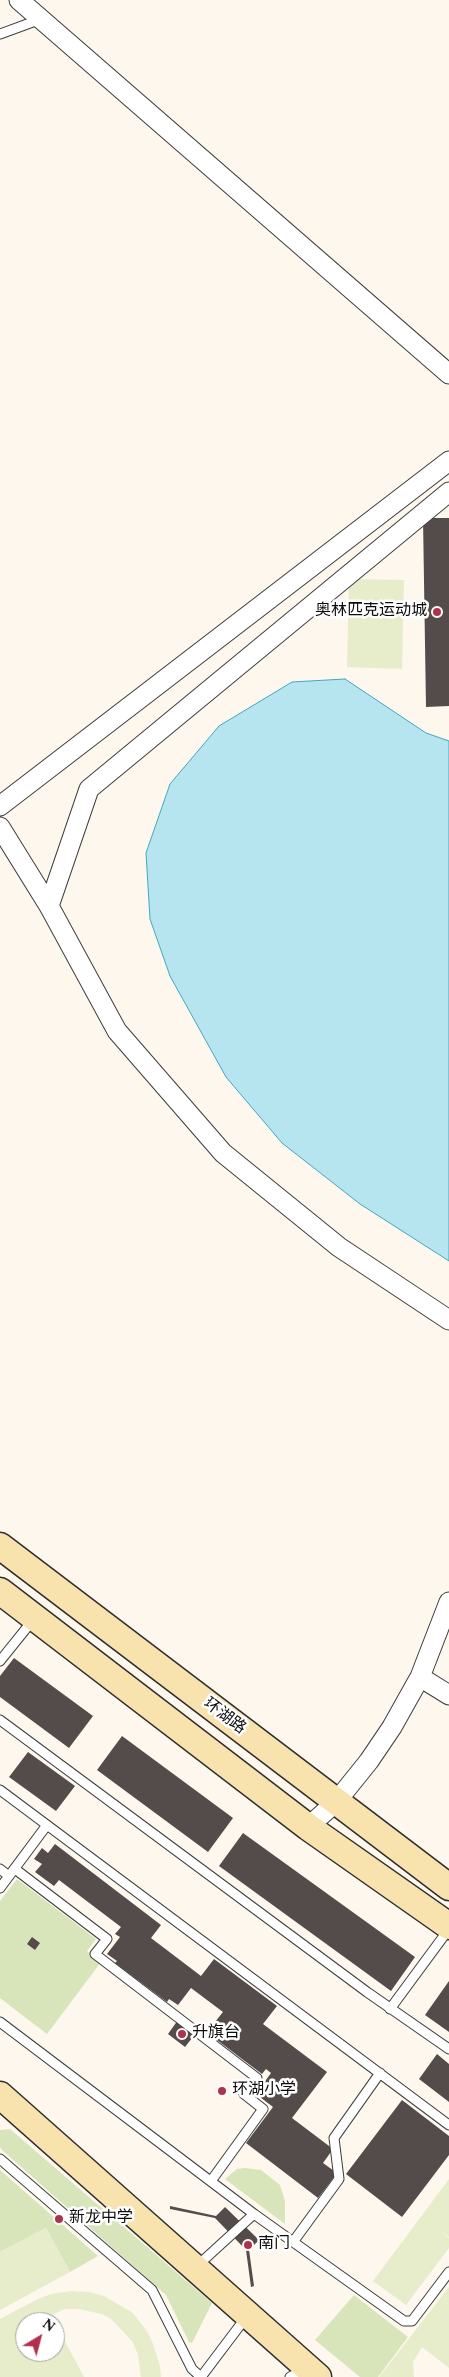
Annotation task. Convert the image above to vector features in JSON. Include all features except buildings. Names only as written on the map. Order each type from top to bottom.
[{"type":"main road","name":"环湖路","points":[[0,1546],[449,1887]]},
{"type":"main road","points":[[0,1591],[308,1827],[449,1927]]},
{"type":"main road","points":[[3,2103],[248,2314],[306,2374]]},
{"type":"street","points":[[19,0],[449,374]]},
{"type":"street","points":[[0,806],[449,461]]},
{"type":"street","points":[[49,906],[90,788],[449,492]]},
{"type":"street","points":[[0,827],[49,906],[117,1030],[223,1153],[339,1247],[449,1320]]},
{"type":"street","points":[[308,1827],[336,1802],[370,1761],[392,1727],[420,1677],[449,1602]]},
{"type":"street","points":[[420,1677],[449,1695]]},
{"type":"lane","points":[[0,34],[42,19]]},
{"type":"lane","points":[[0,1661],[35,1618]]},
{"type":"lane","points":[[0,1720],[390,2009],[449,2049]]},
{"type":"lane","points":[[0,1790],[449,2125]]},
{"type":"lane","points":[[0,1888],[48,1825]]},
{"type":"lane","points":[[0,1869],[12,1873],[107,1939],[95,1954],[257,2078],[244,2094],[262,2109],[210,2181]]},
{"type":"lane","points":[[390,2009],[449,1927]]},
{"type":"lane","points":[[0,2022],[254,2214],[404,2321],[412,2320],[449,2272]]},
{"type":"lane","points":[[293,2242],[340,2179],[334,2138],[380,2073]]},
{"type":"lane","points":[[0,2159],[152,2290],[192,2369],[201,2376],[248,2314]]},
{"type":"lane","points":[[195,2268],[254,2214]]},
{"type":"green space","points":[[349,579],[404,580],[402,669],[347,667]]},
{"type":"green space","points":[[17,1879],[96,1939],[87,1951],[101,1962],[47,2034],[0,1998],[0,1901]]},
{"type":"green space","points":[[10,2129],[212,2303],[192,2343],[189,2342],[166,2295],[2,2150],[0,2147],[0,2130]]},
{"type":"green space","points":[[237,2169],[261,2170],[280,2185],[285,2201],[285,2224],[225,2179]]},
{"type":"green space","points":[[0,2170],[98,2256],[70,2272],[46,2228],[0,2252]]},
{"type":"green space","points":[[449,2179],[449,2237],[436,2228],[449,2238],[449,2248],[406,2305],[373,2281]]},
{"type":"green space","points":[[46,2228],[70,2272],[0,2310],[0,2252]]},
{"type":"green space","points":[[449,2287],[449,2368],[422,2347],[413,2362],[414,2377],[379,2377]]},
{"type":"green space","points":[[72,2291],[89,2292],[104,2296],[133,2313],[148,2333],[153,2344],[160,2366],[161,2377],[141,2377],[138,2355],[133,2342],[111,2319],[102,2314],[78,2309],[65,2309],[58,2312],[15,2312],[15,2362],[65,2362],[65,2342],[84,2377],[0,2377],[0,2319],[51,2294]]},
{"type":"green space","points":[[354,2295],[408,2337],[378,2377],[360,2377],[315,2340]]},
{"type":"water","points":[[345,679],[426,733],[449,741],[449,1261],[360,1204],[282,1143],[226,1077],[170,976],[150,919],[146,853],[170,784],[219,726],[292,682]]},
{"type":"place","name":"奥林匹克运动城","points":[[437,612]]},
{"type":"place","name":"升旗台","points":[[182,2034]]},
{"type":"place","name":"环湖小学","points":[[222,2091]]},
{"type":"place","name":"新龙中学","points":[[59,2219]]},
{"type":"place","name":"南门","points":[[248,2245]]}]
